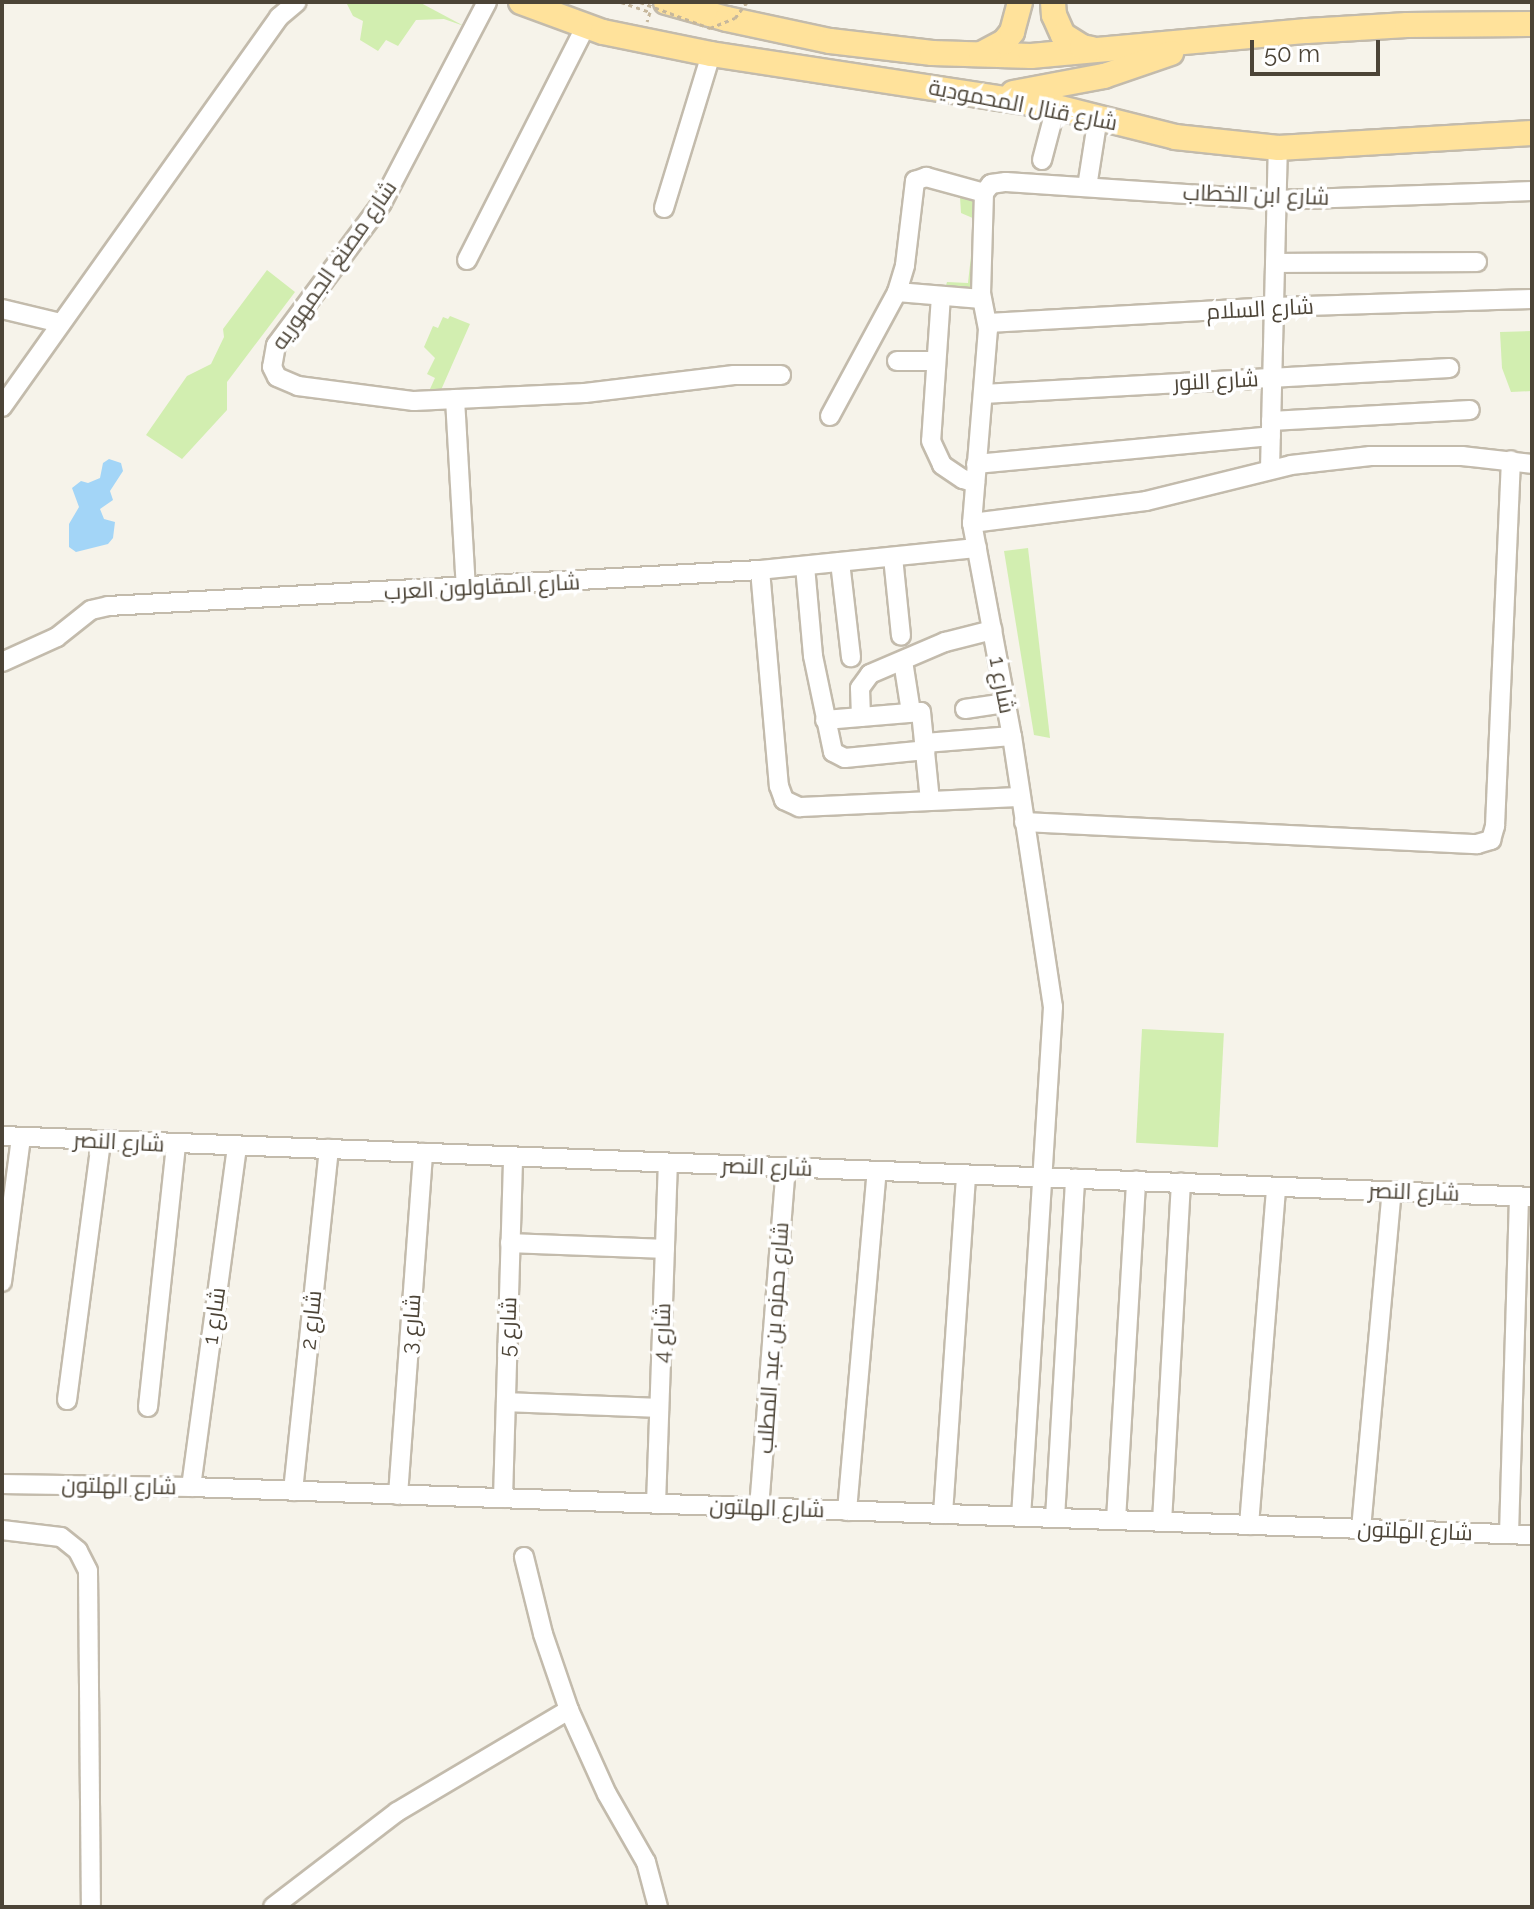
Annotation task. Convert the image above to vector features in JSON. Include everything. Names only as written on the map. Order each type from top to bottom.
[{"type":"main road","name":"شارع قنال المحمودية","points":[[521,2],[586,25],[711,54],[1056,107],[1175,137],[1278,148],[1532,133]]},
{"type":"main road","points":[[981,54],[1004,42],[1012,32],[1020,2]]},
{"type":"main road","points":[[1053,2],[1054,15],[1063,35],[1082,47],[1092,49]]},
{"type":"main road","name":"شارع قنال المحمودية","points":[[658,7],[830,41],[932,53],[1031,56],[1407,25],[1532,24]]},
{"type":"main road","points":[[983,97],[1104,76],[1206,40]]},
{"type":"street","points":[[2,407],[279,17],[297,2]]},
{"type":"street","name":"شارع مصنع الجمهوريه","points":[[487,2],[382,203],[271,355],[277,377],[287,384],[414,401],[585,393],[734,375],[781,375]]},
{"type":"street","points":[[467,260],[586,25]]},
{"type":"street","points":[[664,208],[711,54]]},
{"type":"street","points":[[1042,160],[1056,107]]},
{"type":"street","points":[[1087,187],[1098,117]]},
{"type":"street","points":[[1270,469],[1278,148]]},
{"type":"street","points":[[830,416],[897,292],[905,265],[915,181],[926,177],[984,193]]},
{"type":"street","name":"شارع ابن الخطاب","points":[[984,193],[995,183],[1276,200],[1532,191]]},
{"type":"street","name":"شارع 1","points":[[984,193],[982,299],[988,323],[972,523],[1012,736],[1053,1007],[1021,1517]]},
{"type":"street","points":[[1275,263],[1477,262]]},
{"type":"street","points":[[897,292],[982,299]]},
{"type":"street","points":[[941,296],[931,441],[942,465],[963,479],[976,474],[1271,428],[1470,410]]},
{"type":"street","name":"شارع السلام","points":[[988,323],[1274,307],[1532,299]]},
{"type":"street","points":[[2,309],[60,323]]},
{"type":"street","points":[[897,361],[936,361]]},
{"type":"street","name":"شارع النور","points":[[983,394],[1449,368]]},
{"type":"street","points":[[455,399],[466,588]]},
{"type":"street","points":[[972,523],[1146,501],[1270,469],[1399,455],[1511,460],[1532,464]]},
{"type":"street","points":[[1024,822],[1477,844],[1491,840],[1495,826],[1511,460]]},
{"type":"street","name":"شارع المقاولون العرب","points":[[2,662],[57,637],[91,610],[108,606],[760,570],[977,548]]},
{"type":"street","points":[[893,557],[901,636]]},
{"type":"street","points":[[840,562],[851,657]]},
{"type":"street","points":[[805,566],[813,656],[831,749],[845,758],[1012,736]]},
{"type":"street","points":[[760,570],[779,786],[784,800],[799,807],[1020,797]]},
{"type":"street","points":[[861,717],[859,696],[864,680],[964,635],[992,630]]},
{"type":"street","points":[[903,661],[911,712]]},
{"type":"street","points":[[965,709],[1005,703]]},
{"type":"street","points":[[825,720],[923,713],[930,801]]},
{"type":"street","name":"شارع النصر","points":[[2,1136],[1525,1197]]},
{"type":"street","points":[[2,1282],[21,1137]]},
{"type":"street","points":[[67,1400],[101,1140]]},
{"type":"street","points":[[148,1407],[176,1145]]},
{"type":"street","name":"شارع 1","points":[[191,1487],[237,1146]]},
{"type":"street","name":"شارع 2","points":[[293,1491],[329,1149]]},
{"type":"street","name":"شارع 3","points":[[398,1495],[423,1153]]},
{"type":"street","name":"شارع 5","points":[[503,1498],[513,1157]]},
{"type":"street","name":"شارع 4","points":[[656,1504],[668,1163]]},
{"type":"street","name":"شارع حمزه بن عبد المطلب","points":[[759,1508],[786,1167]]},
{"type":"street","points":[[847,1511],[877,1171]]},
{"type":"street","points":[[943,1514],[966,1175]]},
{"type":"street","points":[[1055,1518],[1075,1179]]},
{"type":"street","points":[[1116,1520],[1136,1181]]},
{"type":"street","points":[[1162,1522],[1181,1183]]},
{"type":"street","points":[[1249,1525],[1276,1187]]},
{"type":"street","points":[[1361,1529],[1392,1191]]},
{"type":"street","points":[[1509,1534],[1525,1197]]},
{"type":"street","points":[[510,1243],[665,1249]]},
{"type":"street","points":[[506,1402],[659,1408]]},
{"type":"street","name":"شارع الهلتون","points":[[2,1484],[191,1487],[1532,1535]]},
{"type":"street","points":[[2,1530],[61,1537],[78,1551],[88,1571],[91,1907]]},
{"type":"street","points":[[524,1557],[543,1634],[569,1710],[607,1794],[646,1862],[658,1907]]},
{"type":"street","points":[[273,1907],[397,1812],[569,1710]]},
{"type":"path","points":[[621,2],[658,7]]},
{"type":"path","points":[[640,2],[710,28],[735,18],[747,2]]},
{"type":"green space","points":[[346,2],[419,2],[464,26],[444,19],[416,20],[398,46],[386,40],[378,51],[360,40],[363,21],[353,16]]},
{"type":"green space","points":[[960,197],[981,200],[977,295],[944,292],[947,282],[968,283],[975,219],[961,213]]},
{"type":"green space","points":[[267,270],[295,292],[227,382],[227,410],[182,459],[146,435],[187,376],[211,364],[224,337],[223,329]]},
{"type":"green space","points":[[450,316],[470,324],[441,390],[430,389],[435,378],[427,374],[435,358],[424,347],[433,326],[438,328],[443,317],[448,319]]},
{"type":"green space","points":[[1532,331],[1532,391],[1511,392],[1502,368],[1500,332]]},
{"type":"green space","points":[[1028,548],[1050,738],[1034,735],[1004,551]]},
{"type":"green space","points":[[1142,1029],[1224,1033],[1218,1147],[1136,1143]]},
{"type":"water","points":[[109,459],[121,463],[123,471],[110,491],[113,500],[100,509],[104,519],[115,522],[113,538],[108,544],[76,552],[69,547],[69,524],[79,507],[72,488],[81,481],[88,483],[100,478],[103,463]]}]
